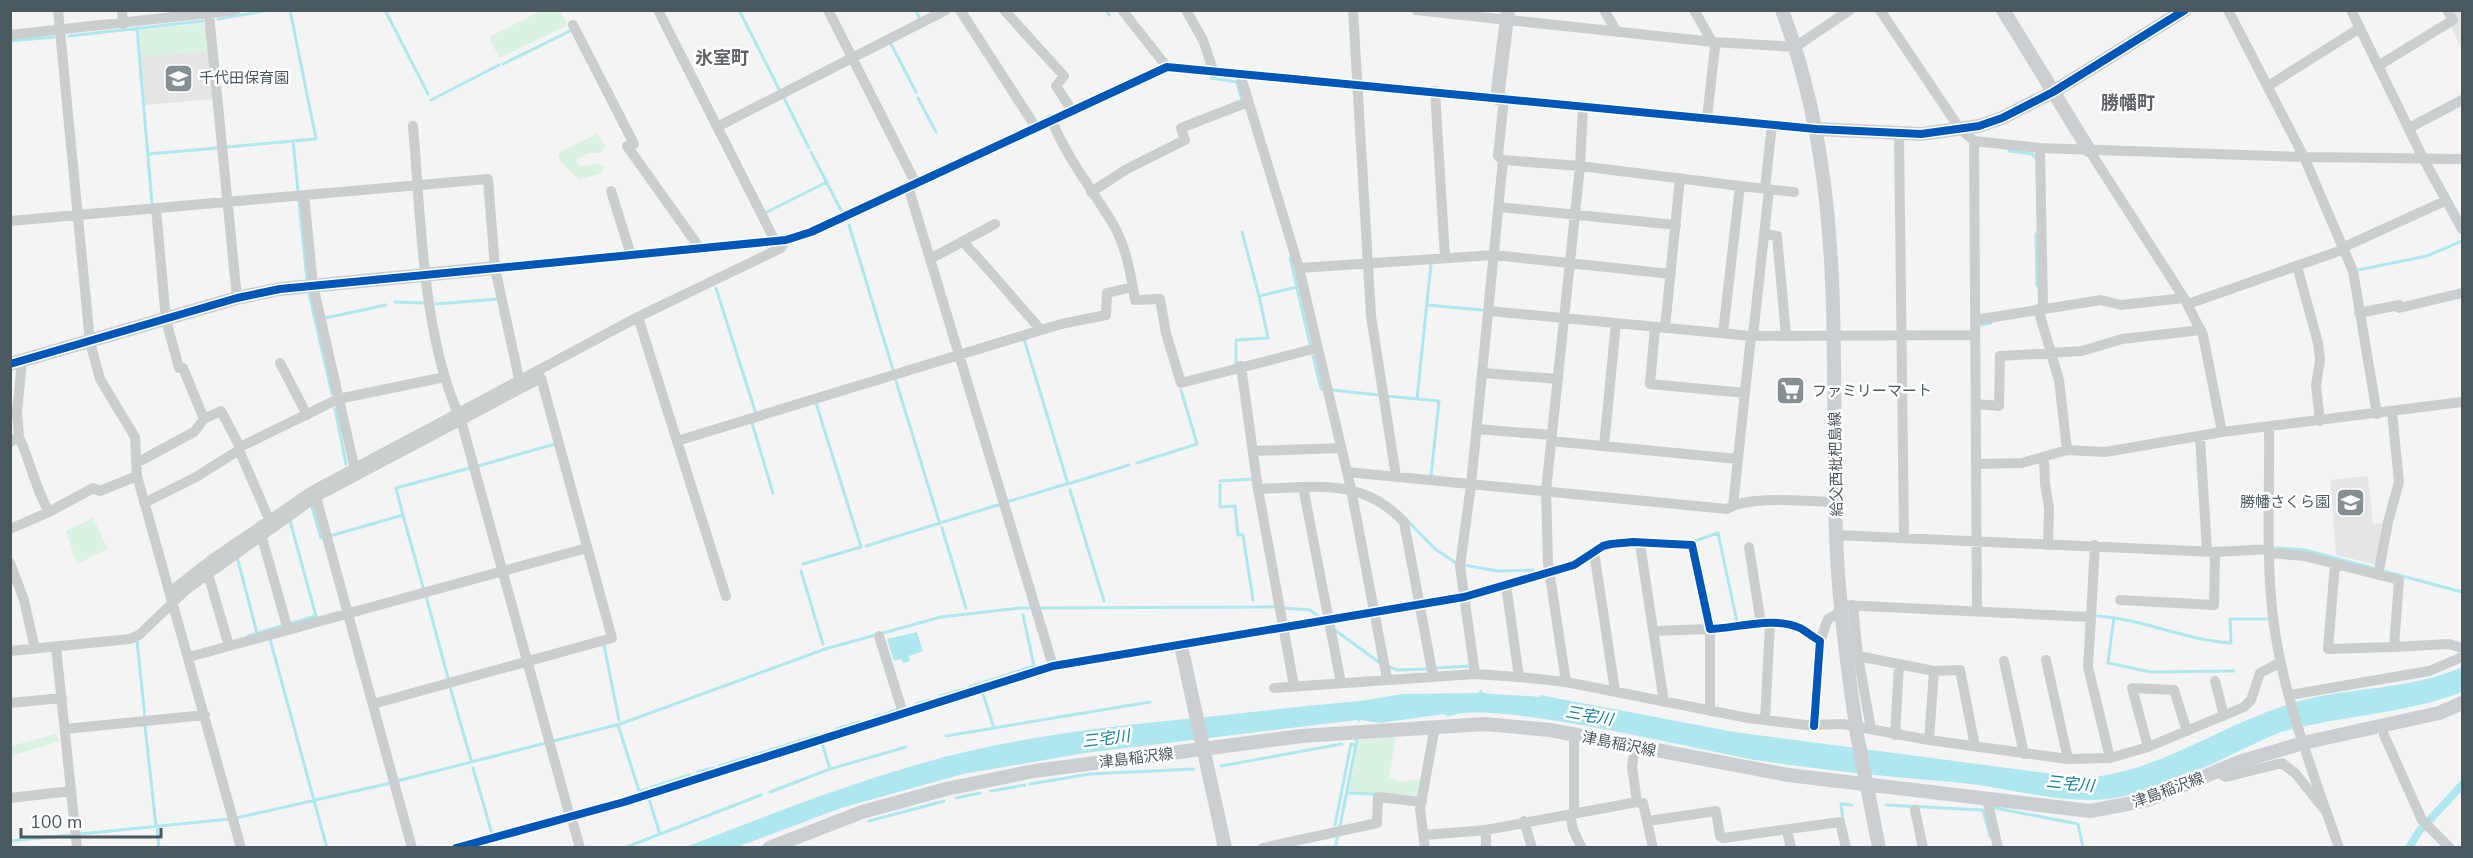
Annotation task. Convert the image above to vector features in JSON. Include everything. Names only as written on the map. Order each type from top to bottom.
[{"type":"main road","name":"給父西枇杷島線","points":[[1782,10],[1795,47],[1816,129],[1825,177],[1831,233],[1836,535],[1846,607],[1857,737],[1879,848]]},
{"type":"main road","points":[[2003,10],[2089,150]]},
{"type":"main road","points":[[1816,129],[1899,134],[1960,129],[2002,118],[2053,92],[2185,10]]},
{"type":"main road","points":[[1501,98],[1507,16]]},
{"type":"main road","points":[[16,362],[237,298],[313,285],[495,268]]},
{"type":"main road","points":[[1180,646],[1225,848]]},
{"type":"main road","name":"津島稲沢線","points":[[778,846],[862,812],[946,789],[1034,771],[1302,736],[1435,726],[1515,725],[1721,765],[2090,811],[2148,800],[2301,737],[2439,713],[2463,703]]},
{"type":"street","points":[[58,10],[76,216],[90,342],[100,379],[135,437],[137,476],[241,848]]},
{"type":"street","points":[[122,10],[123,24]]},
{"type":"street","points":[[10,651],[130,639],[148,629],[172,597],[266,526],[354,472],[639,319],[781,249],[781,240],[717,127],[658,10]]},
{"type":"street","points":[[828,10],[911,184],[930,259],[1053,666]]},
{"type":"street","points":[[717,127],[946,10]]},
{"type":"street","points":[[960,10],[1035,126]]},
{"type":"street","points":[[1004,10],[1064,76],[1056,86],[1071,109]]},
{"type":"street","points":[[1122,10],[1167,67]]},
{"type":"street","points":[[1186,10],[1203,40],[1213,70]]},
{"type":"street","points":[[1353,10],[1371,316],[1396,476]]},
{"type":"street","points":[[1416,10],[1507,16],[1617,32],[1713,42],[1795,47],[1850,10]]},
{"type":"street","points":[[1604,10],[1617,32]]},
{"type":"street","points":[[1694,10],[1715,47],[1707,118]]},
{"type":"street","points":[[1880,10],[1960,129],[1974,141],[2040,148],[2089,150],[2304,157],[2463,159]]},
{"type":"street","points":[[2228,10],[2304,157],[2345,248],[2353,270],[2376,414]]},
{"type":"street","points":[[2351,10],[2445,201],[2463,229]]},
{"type":"street","points":[[2378,66],[2453,20],[2447,10]]},
{"type":"street","points":[[10,35],[123,24],[176,14],[233,11]]},
{"type":"street","points":[[209,14],[237,298]]},
{"type":"street","points":[[573,24],[634,144],[627,146],[699,247]]},
{"type":"street","points":[[2268,86],[2360,28]]},
{"type":"street","points":[[495,268],[781,240],[811,232],[1051,118],[1167,67],[1358,83],[1816,129]]},
{"type":"street","points":[[1240,74],[1299,268],[1351,489],[1387,679]]},
{"type":"street","points":[[1435,91],[1445,258]]},
{"type":"street","points":[[1501,98],[1498,156],[1503,160],[1580,166],[1794,192]]},
{"type":"street","points":[[2409,128],[2463,100]]},
{"type":"street","points":[[1091,192],[1127,169],[1185,140],[1181,128],[1248,102]]},
{"type":"street","points":[[1566,682],[1549,571],[1546,491],[1580,166],[1583,106]]},
{"type":"street","points":[[1051,118],[1069,159],[1114,226],[1135,300],[1160,299],[1166,333],[1181,383],[1317,348]]},
{"type":"street","points":[[1733,506],[1764,234],[1772,124]]},
{"type":"street","points":[[413,126],[425,274],[445,377],[459,416],[580,848]]},
{"type":"street","points":[[1899,134],[1904,537]]},
{"type":"street","points":[[1974,141],[1977,611]]},
{"type":"street","points":[[2040,148],[2041,309],[2059,380],[2067,450]]},
{"type":"street","points":[[2089,150],[2186,301],[2200,330],[2210,360],[2222,432]]},
{"type":"street","points":[[1475,674],[1460,566],[1483,373],[1503,160]]},
{"type":"street","points":[[10,221],[488,178],[495,268],[520,383]]},
{"type":"street","points":[[1680,178],[1671,274],[1650,384],[1745,393]]},
{"type":"street","points":[[1723,333],[1740,186]]},
{"type":"street","points":[[611,191],[631,255]]},
{"type":"street","points":[[304,195],[313,285],[354,472]]},
{"type":"street","points":[[1976,320],[2101,300],[2121,305],[2186,301],[2297,266],[2345,248],[2445,201]]},
{"type":"street","points":[[1499,207],[1676,225]]},
{"type":"street","points":[[156,208],[166,320],[179,368],[183,368],[204,419]]},
{"type":"street","points":[[930,259],[994,224]]},
{"type":"street","points":[[1764,234],[1777,236],[1786,336]]},
{"type":"street","points":[[963,243],[1002,282],[1011,297],[1041,330]]},
{"type":"street","points":[[1299,268],[1494,255],[1569,265],[1671,274]]},
{"type":"street","points":[[2297,266],[2318,343],[2320,360],[2316,387],[2320,421]]},
{"type":"street","points":[[677,441],[1041,330],[1106,315],[1107,293],[1133,287]]},
{"type":"street","points":[[2359,313],[2399,305],[2399,308],[2463,293]]},
{"type":"street","points":[[1489,311],[1752,336],[1975,335]]},
{"type":"street","points":[[639,319],[726,596]]},
{"type":"street","points":[[1604,446],[1616,323]]},
{"type":"street","points":[[1976,404],[1999,406],[2000,356],[2082,351],[2122,339],[2200,330]]},
{"type":"street","points":[[16,362],[15,440],[32,469],[35,487],[49,512]]},
{"type":"street","points":[[280,363],[307,415]]},
{"type":"street","points":[[1241,366],[1258,489],[1294,686]]},
{"type":"street","points":[[1483,373],[1558,380]]},
{"type":"street","points":[[144,503],[196,477],[240,448],[338,399],[445,377]]},
{"type":"street","points":[[373,704],[612,638],[541,378],[520,383]]},
{"type":"street","points":[[1977,464],[2022,463],[2067,450],[2105,452],[2222,432],[2463,402]]},
{"type":"street","points":[[136,460],[142,460],[194,432],[204,419],[221,411],[240,448],[266,526],[288,630]]},
{"type":"street","points":[[2379,571],[2388,522],[2399,482],[2392,412]]},
{"type":"street","points":[[2269,427],[2271,596],[2281,662],[2301,737],[2339,848]]},
{"type":"street","points":[[1477,429],[1604,446],[1738,459]]},
{"type":"street","points":[[2120,600],[2214,605],[2200,437]]},
{"type":"street","points":[[1252,450],[1341,448]]},
{"type":"street","points":[[2044,458],[2044,484],[2049,508],[2048,545]]},
{"type":"street","points":[[172,597],[208,574],[266,526],[354,472]]},
{"type":"street","points":[[1347,472],[1727,509],[1762,501],[1836,502]]},
{"type":"street","points":[[10,529],[49,512],[93,488],[100,491],[137,476]]},
{"type":"street","points":[[1258,489],[1303,487],[1351,489],[1375,497],[1390,507],[1404,522],[1421,604],[1432,676]]},
{"type":"street","points":[[1303,487],[1341,683]]},
{"type":"street","points":[[316,497],[412,848]]},
{"type":"street","points":[[1836,535],[2048,545],[2270,551],[2304,556],[2379,571],[2399,580],[2394,646]]},
{"type":"street","points":[[456,848],[571,817],[1053,666],[1464,597],[1574,564],[1611,544],[1633,542],[1692,545],[1710,628],[1710,711]]},
{"type":"street","points":[[1640,544],[1664,702]]},
{"type":"street","points":[[2095,545],[2088,667],[2110,758]]},
{"type":"street","points":[[1749,547],[1765,624],[1766,720]]},
{"type":"street","points":[[189,657],[587,548]]},
{"type":"street","points":[[1594,552],[1615,691]]},
{"type":"street","points":[[10,563],[24,600],[34,649]]},
{"type":"street","points":[[2335,564],[2328,649],[2449,645],[2463,648]]},
{"type":"street","points":[[208,574],[229,646]]},
{"type":"street","points":[[1506,585],[1519,677]]},
{"type":"street","points":[[1846,607],[1858,656],[1871,729]]},
{"type":"street","points":[[1814,726],[1820,641],[1828,619],[1846,607],[2091,617]]},
{"type":"street","points":[[1654,631],[1765,624],[1799,628],[1820,641]]},
{"type":"street","points":[[879,636],[903,713]]},
{"type":"street","points":[[56,647],[76,839]]},
{"type":"street","points":[[1858,656],[1934,671],[1960,670],[1975,746]]},
{"type":"street","points":[[2290,697],[2429,671],[2463,657]]},
{"type":"street","points":[[2046,660],[2068,759]]},
{"type":"street","points":[[2004,661],[2024,754]]},
{"type":"street","points":[[1274,688],[1475,674],[1519,677],[1566,682],[1766,720],[1814,726],[1843,724],[1895,735],[2068,759],[2110,758],[2148,747],[2244,707],[2251,700],[2260,672],[2281,662]]},
{"type":"street","points":[[1895,735],[1899,665]]},
{"type":"street","points":[[1929,740],[1934,671]]},
{"type":"street","points":[[2215,681],[2224,716]]},
{"type":"street","points":[[2148,747],[2132,688],[2174,690],[2187,731]]},
{"type":"street","points":[[10,703],[62,698]]},
{"type":"street","points":[[65,729],[205,715]]},
{"type":"street","points":[[1425,848],[1420,809],[1435,726]]},
{"type":"street","points":[[1574,735],[1573,830],[1582,848]]},
{"type":"street","points":[[2385,735],[2426,824],[2450,848]]},
{"type":"street","points":[[1635,747],[1632,767],[1637,802]]},
{"type":"street","points":[[2218,772],[2226,777],[2283,763],[2296,774],[2328,815]]},
{"type":"street","points":[[10,798],[71,791]]},
{"type":"street","points":[[1263,848],[1377,823],[1378,797],[1422,802]]},
{"type":"street","points":[[1987,799],[1998,848]]},
{"type":"street","points":[[1425,835],[1486,830],[1637,802],[1643,803],[1653,848]]},
{"type":"street","points":[[1915,810],[1923,848]]},
{"type":"street","points":[[1648,821],[1716,811],[1720,836],[1723,838],[1840,822],[1845,848]]},
{"type":"street","points":[[1524,822],[1533,848]]},
{"type":"street","points":[[1486,830],[1486,848]]},
{"type":"street","points":[[1787,831],[1791,848]]},
{"type":"shaded area","points":[[2449,11],[2462,11],[2462,50],[2450,24]]},
{"type":"shaded area","name":"千代田保育園","points":[[210,51],[214,99],[145,105],[141,57]]},
{"type":"shaded area","name":"勝幡さくら園","points":[[2368,476],[2373,524],[2386,523],[2378,565],[2336,555],[2330,480]]},
{"type":"green space","points":[[541,11],[560,11],[568,25],[499,58],[489,37]]},
{"type":"green space","points":[[207,23],[210,51],[141,57],[139,30]]},
{"type":"green space","points":[[597,134],[606,146],[599,153],[589,153],[577,159],[577,163],[582,166],[597,163],[605,167],[600,174],[579,179],[558,156],[560,152]]},
{"type":"green space","points":[[93,518],[108,549],[77,564],[66,531]]},
{"type":"green space","points":[[56,734],[60,741],[11,756],[11,746]]},
{"type":"green space","points":[[1396,737],[1389,777],[1401,782],[1420,779],[1419,796],[1349,791],[1358,740]]},
{"type":"water","points":[[917,632],[923,651],[909,656],[910,661],[903,663],[901,659],[894,661],[887,639]]},
{"type":"water","name":"三宅川","points":[[2462,667],[2462,692],[2417,706],[2324,722],[2278,733],[2163,785],[2115,798],[2092,800],[2057,798],[1970,784],[1805,767],[1756,760],[1548,719],[1469,713],[1380,723],[1360,720],[1359,723],[1357,720],[1085,753],[963,774],[841,808],[737,847],[683,848],[859,783],[919,764],[990,747],[1098,729],[1360,701],[1403,694],[1479,693],[1480,689],[1484,693],[1539,697],[1540,695],[1734,732],[2084,778],[2139,767],[2293,703],[2421,680]]},
{"type":"water","points":[[2462,779],[2462,791],[2421,835],[2414,847],[2404,848],[2416,829]]},
{"type":"waterway","points":[[218,19],[270,10]]},
{"type":"waterway","points":[[227,147],[316,139],[290,10]]},
{"type":"waterway","points":[[385,10],[428,94]]},
{"type":"waterway","points":[[739,10],[780,91]]},
{"type":"waterway","points":[[916,10],[920,20]]},
{"type":"waterway","points":[[1106,10],[1109,15]]},
{"type":"waterway","points":[[69,36],[203,21]]},
{"type":"waterway","points":[[137,28],[152,204]]},
{"type":"waterway","points":[[503,64],[572,30]]},
{"type":"waterway","points":[[10,41],[54,37]]},
{"type":"waterway","points":[[890,42],[916,92]]},
{"type":"waterway","points":[[431,100],[499,65]]},
{"type":"waterway","points":[[1211,78],[1237,82],[1242,100]]},
{"type":"waterway","points":[[783,96],[809,148]]},
{"type":"waterway","points":[[918,98],[936,132]]},
{"type":"waterway","points":[[293,141],[298,191]]},
{"type":"waterway","points":[[148,154],[218,148]]},
{"type":"waterway","points":[[2009,151],[2032,154],[2036,158]]},
{"type":"waterway","points":[[811,152],[842,212]]},
{"type":"waterway","points":[[765,213],[827,182]]},
{"type":"waterway","points":[[299,201],[307,280]]},
{"type":"waterway","points":[[849,225],[894,373]]},
{"type":"waterway","points":[[1242,232],[1259,296]]},
{"type":"waterway","points":[[2036,234],[2037,286]]},
{"type":"waterway","points":[[2358,270],[2427,256],[2462,241]]},
{"type":"waterway","points":[[1290,258],[1310,344]]},
{"type":"waterway","points":[[1417,399],[1431,264]]},
{"type":"waterway","points":[[1236,363],[1236,340],[1268,338],[1259,296],[1297,287]]},
{"type":"waterway","points":[[716,288],[756,414]]},
{"type":"waterway","points":[[309,293],[332,394]]},
{"type":"waterway","points":[[436,304],[498,299]]},
{"type":"waterway","points":[[395,302],[425,303]]},
{"type":"waterway","points":[[325,318],[386,305]]},
{"type":"waterway","points":[[1427,305],[1482,310]]},
{"type":"waterway","points":[[1981,325],[1991,323]]},
{"type":"waterway","points":[[1024,339],[1068,484]]},
{"type":"waterway","points":[[1313,356],[1321,389]]},
{"type":"waterway","points":[[895,378],[940,524]]},
{"type":"waterway","points":[[1137,463],[1197,444],[1181,390]]},
{"type":"waterway","points":[[1332,390],[1379,395]]},
{"type":"waterway","points":[[1386,396],[1439,401],[1431,476],[1434,476]]},
{"type":"waterway","points":[[803,564],[861,547],[816,403]]},
{"type":"waterway","points":[[335,409],[346,464]]},
{"type":"waterway","points":[[752,423],[773,493]]},
{"type":"waterway","points":[[478,466],[555,444]]},
{"type":"waterway","points":[[1071,483],[1129,465]]},
{"type":"waterway","points":[[403,515],[396,488],[470,468]]},
{"type":"waterway","points":[[1220,481],[1253,479]]},
{"type":"waterway","points":[[1007,502],[1066,484]]},
{"type":"waterway","points":[[1220,485],[1220,507],[1235,506],[1238,535],[1243,535],[1253,600]]},
{"type":"waterway","points":[[1070,490],[1104,601]]},
{"type":"waterway","points":[[943,522],[1001,504]]},
{"type":"waterway","points":[[312,507],[321,538]]},
{"type":"waterway","points":[[330,536],[403,515],[423,587]]},
{"type":"waterway","points":[[290,521],[316,616],[292,623]]},
{"type":"waterway","points":[[1408,521],[1435,549],[1456,563]]},
{"type":"waterway","points":[[866,546],[940,523]]},
{"type":"waterway","points":[[942,528],[966,608]]},
{"type":"waterway","points":[[1695,541],[1718,533],[1737,622]]},
{"type":"waterway","points":[[2277,548],[2305,550],[2462,592]]},
{"type":"waterway","points":[[237,557],[257,633]]},
{"type":"waterway","points":[[1464,565],[1497,571],[1533,570]]},
{"type":"waterway","points":[[801,571],[823,644]]},
{"type":"waterway","points":[[426,596],[448,678]]},
{"type":"waterway","points":[[397,781],[620,724],[825,649],[941,617],[1021,608],[1276,607]]},
{"type":"waterway","points":[[1284,608],[1310,610],[1318,616]]},
{"type":"waterway","points":[[969,687],[1034,666],[1023,615]]},
{"type":"waterway","points":[[2097,616],[2131,621],[2197,638],[2231,643],[2230,619],[2270,619]]},
{"type":"waterway","points":[[2114,617],[2108,663],[2151,672],[2234,671]]},
{"type":"waterway","points":[[248,636],[281,626]]},
{"type":"waterway","points":[[1335,630],[1380,663]]},
{"type":"waterway","points":[[270,639],[327,848]]},
{"type":"waterway","points":[[137,641],[145,718]]},
{"type":"waterway","points":[[604,645],[619,720]]},
{"type":"waterway","points":[[1436,668],[1470,666]]},
{"type":"waterway","points":[[1389,667],[1398,670],[1427,669]]},
{"type":"waterway","points":[[450,687],[471,760]]},
{"type":"waterway","points":[[940,696],[964,689]]},
{"type":"waterway","points":[[983,694],[994,728]]},
{"type":"waterway","points":[[916,704],[929,700]]},
{"type":"waterway","points":[[946,736],[1150,702]]},
{"type":"waterway","points":[[885,714],[899,709]]},
{"type":"waterway","points":[[875,717],[880,715]]},
{"type":"waterway","points":[[836,729],[860,722]]},
{"type":"waterway","points":[[618,725],[639,791],[647,789]]},
{"type":"waterway","points":[[145,726],[156,826]]},
{"type":"waterway","points":[[754,755],[818,735]]},
{"type":"waterway","points":[[1340,826],[1357,740]]},
{"type":"waterway","points":[[822,743],[830,769]]},
{"type":"waterway","points":[[1221,766],[1342,744]]},
{"type":"waterway","points":[[1335,825],[1351,744],[1356,745]]},
{"type":"waterway","points":[[770,792],[830,769],[906,747]]},
{"type":"waterway","points":[[719,766],[748,757]]},
{"type":"waterway","points":[[473,768],[492,834]]},
{"type":"waterway","points":[[698,772],[713,768]]},
{"type":"waterway","points":[[1030,784],[1090,774],[1194,769]]},
{"type":"waterway","points":[[652,787],[689,775]]},
{"type":"waterway","points":[[236,818],[391,783]]},
{"type":"waterway","points":[[991,791],[1025,785]]},
{"type":"waterway","points":[[956,798],[980,793]]},
{"type":"waterway","points":[[1349,793],[1374,794]]},
{"type":"waterway","points":[[624,848],[761,795]]},
{"type":"waterway","points":[[649,799],[660,834]]},
{"type":"waterway","points":[[869,821],[944,801]]},
{"type":"waterway","points":[[1843,820],[1841,804],[1852,805]]},
{"type":"waterway","points":[[1886,805],[1983,810],[1990,836]]},
{"type":"waterway","points":[[1995,808],[2078,824],[2083,848]]},
{"type":"waterway","points":[[10,841],[230,819]]},
{"type":"waterway","points":[[157,826],[159,848]]},
{"type":"waterway","points":[[1335,848],[1338,835]]},
{"type":"cycle path","points":[[10,364],[237,298],[280,289],[786,240],[811,232],[1167,67],[1816,129],[1921,134],[1979,126],[2002,118],[2053,92],[2185,10]]},
{"type":"cycle path","points":[[456,848],[624,802],[1053,666],[1464,597],[1574,565],[1603,546],[1633,542],[1692,545],[1710,629],[1779,623],[1800,628],[1820,641],[1814,726]]},
{"type":"place","name":"千代田保育園","points":[[178,78]]},
{"type":"place","name":"ファミリーマート","points":[[1791,391]]},
{"type":"place","name":"勝幡さくら園","points":[[2351,502]]},
{"type":"district","name":"氷室町","points":[[722,58]]},
{"type":"district","name":"勝幡町","points":[[2128,103]]}]
